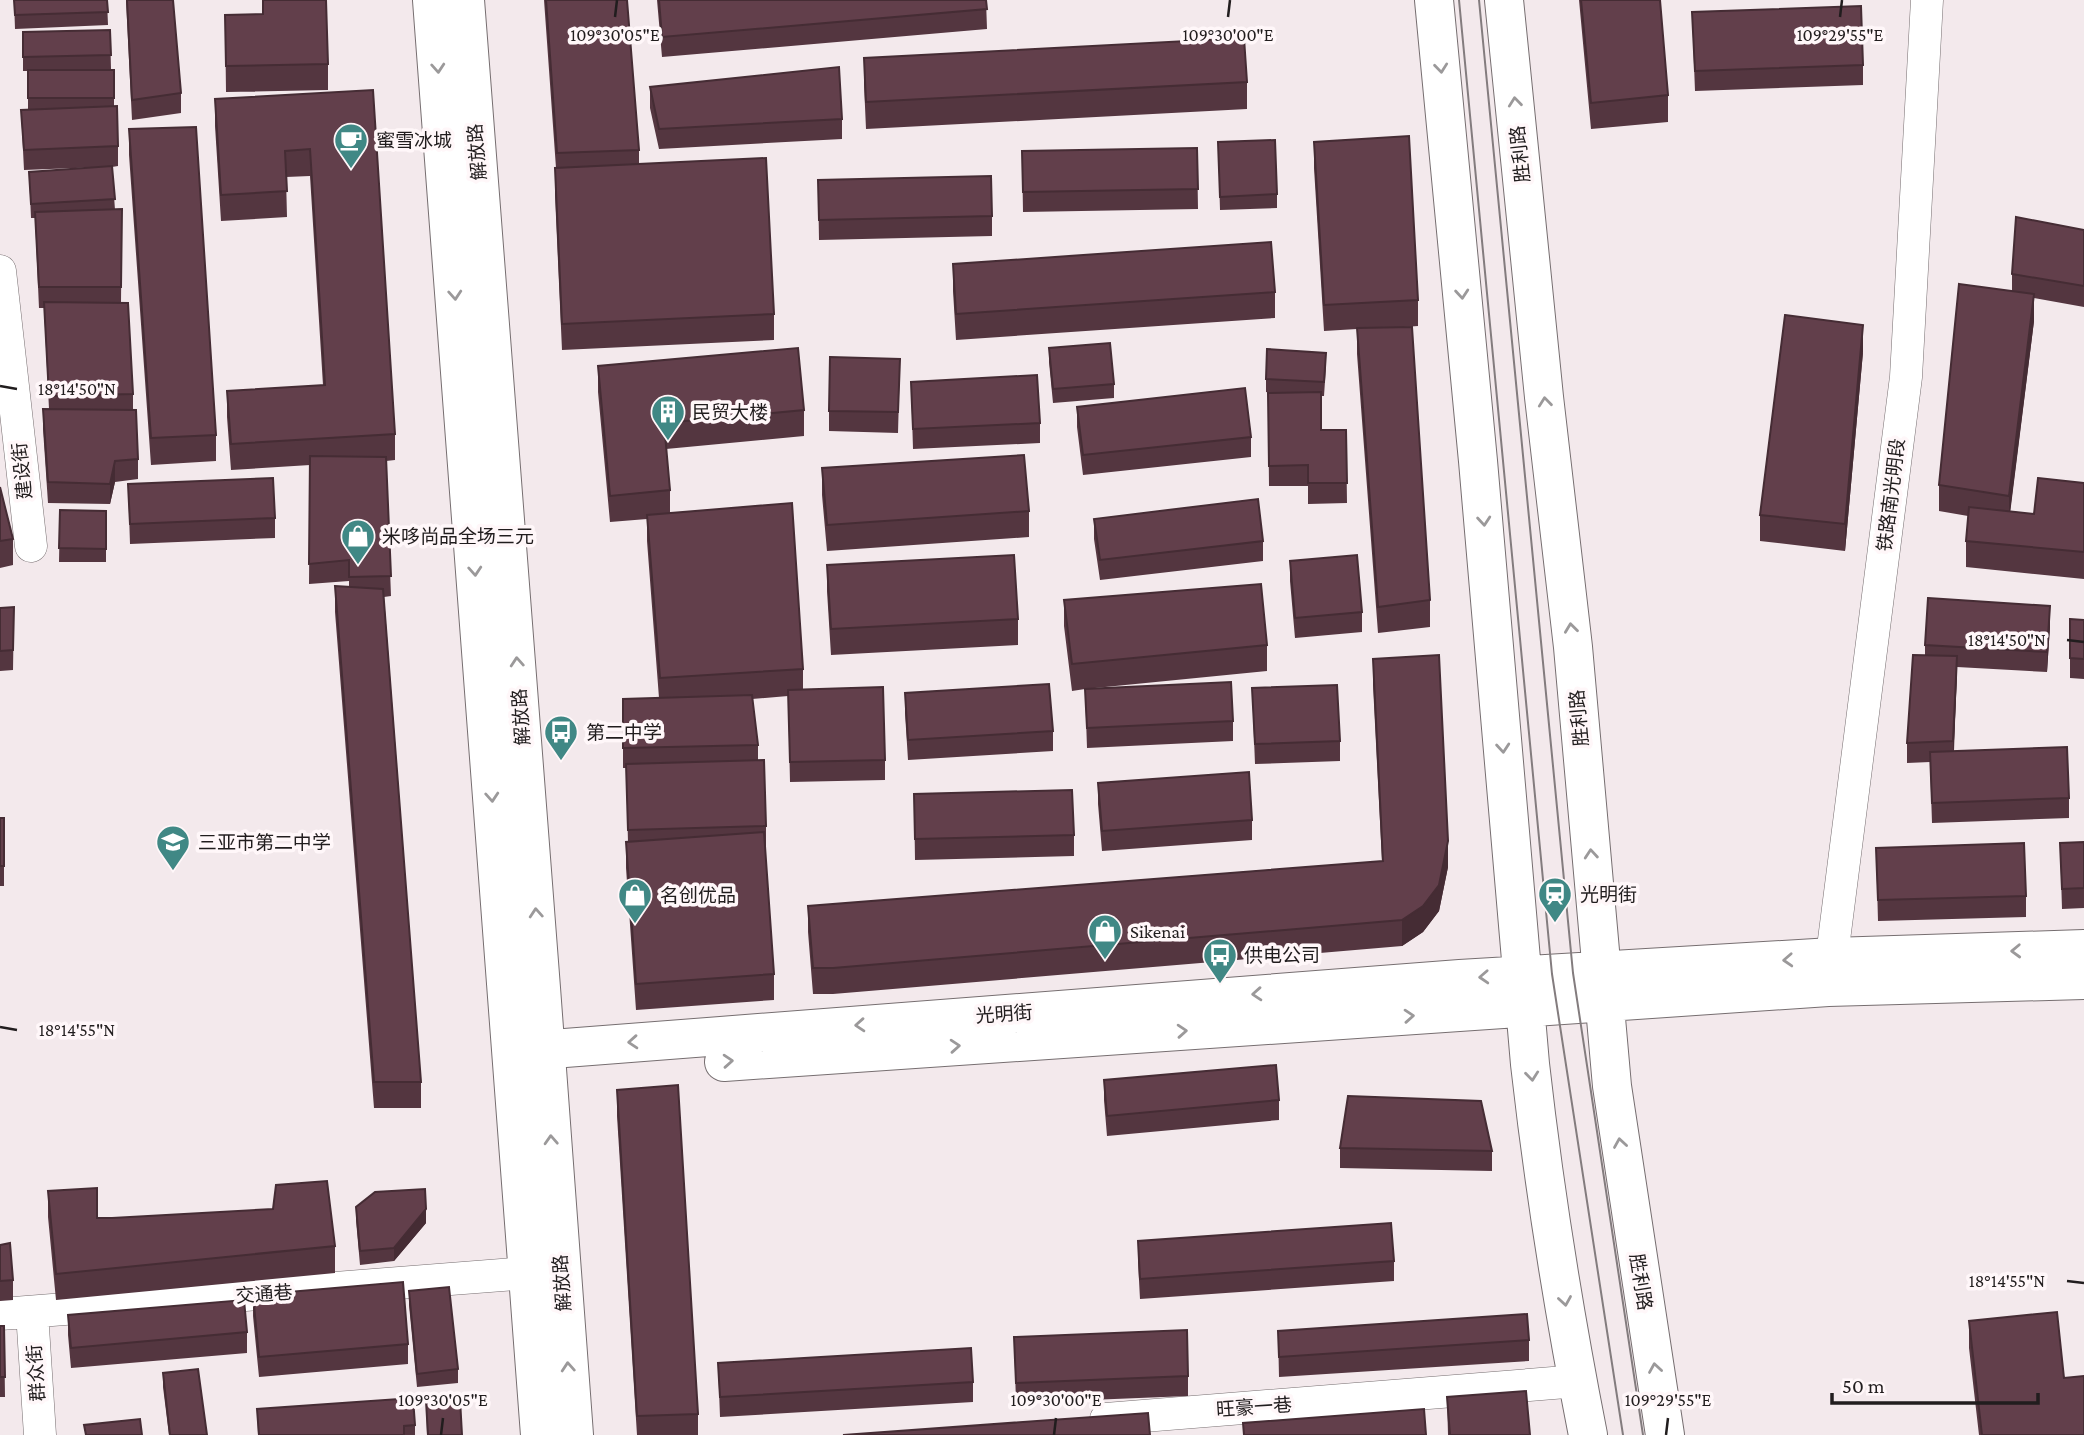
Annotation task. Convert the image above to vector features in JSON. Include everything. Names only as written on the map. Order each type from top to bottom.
[{"type":"main road","name":"解放路","points":[[432,0],[529,1063],[574,1435]]},
{"type":"main road","name":"解放路","points":[[464,0],[529,1063],[528,1273],[540,1435]]},
{"type":"main road","points":[[1434,0],[1540,1143],[1588,1435]]},
{"type":"main road","name":"胜利路","points":[[1504,0],[1544,397],[1573,647],[1615,1115],[1665,1435]]},
{"type":"main road","name":"光明街","points":[[529,1063],[1830,972],[2084,949]]},
{"type":"main road","name":"光明街","points":[[1830,972],[2084,980]]},
{"type":"street","name":"铁路南光明段","points":[[1830,972],[1906,377],[1927,0]]},
{"type":"street","name":"建设街","points":[[0,271],[31,546]]},
{"type":"street","name":"交通巷","points":[[0,1314],[528,1273]]},
{"type":"street","name":"群众街","points":[[33,1312],[40,1435]]},
{"type":"street","name":"旺豪一巷","points":[[1078,1422],[1187,1424],[1577,1381]]},
{"type":"building","points":[[14,0],[107,0],[108,12],[15,15]]},
{"type":"building","points":[[127,0],[173,0],[181,93],[132,100]]},
{"type":"building","points":[[263,0],[326,0],[328,64],[226,66],[225,15],[263,14]]},
{"type":"building","points":[[546,0],[627,0],[639,150],[557,153]]},
{"type":"building","points":[[659,0],[986,0],[987,9],[662,37]]},
{"type":"building","points":[[1581,0],[1660,0],[1668,95],[1591,103]]},
{"type":"building","points":[[1861,6],[1863,65],[1695,71],[1692,12]]},
{"type":"building","points":[[110,30],[111,55],[23,57],[23,32]]},
{"type":"building","points":[[1244,38],[1247,82],[866,102],[864,58]]},
{"type":"building","points":[[839,67],[842,119],[659,129],[650,87]]},
{"type":"building","points":[[28,70],[114,70],[114,98],[28,98]]},
{"type":"building","points":[[373,90],[395,434],[231,444],[227,391],[325,385],[310,149],[285,151],[287,191],[221,195],[215,99]]},
{"type":"building","points":[[117,106],[118,146],[24,150],[21,110]]},
{"type":"building","points":[[196,127],[216,435],[151,438],[129,129]]},
{"type":"building","points":[[1409,136],[1418,300],[1324,305],[1314,142]]},
{"type":"building","points":[[1275,140],[1277,194],[1220,197],[1218,142]]},
{"type":"building","points":[[1197,148],[1198,189],[1023,192],[1022,151]]},
{"type":"building","points":[[766,158],[774,314],[562,324],[555,168]]},
{"type":"building","points":[[112,166],[115,199],[31,204],[29,172]]},
{"type":"building","points":[[991,176],[992,216],[819,220],[818,180]]},
{"type":"building","points":[[122,209],[121,287],[39,287],[35,212]]},
{"type":"building","points":[[2016,217],[2084,230],[2084,286],[2012,274]]},
{"type":"building","points":[[1271,242],[1275,292],[956,314],[953,264]]},
{"type":"building","points":[[1959,284],[2034,294],[2009,496],[1939,485]]},
{"type":"building","points":[[44,302],[128,303],[133,394],[49,396]]},
{"type":"building","points":[[1785,315],[1863,325],[1845,524],[1760,515]]},
{"type":"building","points":[[1412,327],[1430,600],[1378,607],[1357,328]]},
{"type":"building","points":[[1110,343],[1114,384],[1053,389],[1049,348]]},
{"type":"building","name":"民贸大楼","points":[[798,348],[804,410],[664,423],[670,490],[610,496],[598,366]]},
{"type":"building","points":[[1267,349],[1326,353],[1324,382],[1266,379]]},
{"type":"building","points":[[830,357],[900,359],[898,412],[829,411]]},
{"type":"building","points":[[1037,375],[1040,423],[913,429],[911,382]]},
{"type":"building","points":[[1245,388],[1251,437],[1083,455],[1077,407]]},
{"type":"building","points":[[1321,392],[1321,430],[1346,430],[1347,483],[1308,483],[1308,465],[1269,466],[1268,393]]},
{"type":"building","points":[[43,409],[136,410],[138,459],[115,461],[110,484],[48,482]]},
{"type":"building","points":[[1024,455],[1029,511],[827,525],[822,468]]},
{"type":"building","points":[[310,456],[386,457],[391,576],[349,577],[349,560],[309,564]]},
{"type":"building","points":[[273,478],[275,518],[130,524],[128,484]]},
{"type":"building","points":[[2038,478],[2084,483],[2084,552],[1966,541],[1969,507],[2034,514]]},
{"type":"building","points":[[0,487],[13,539],[0,541]]},
{"type":"building","points":[[1258,499],[1263,541],[1100,560],[1094,519]]},
{"type":"building","points":[[792,503],[803,669],[660,678],[647,515]]},
{"type":"building","points":[[60,510],[106,511],[106,549],[59,548]]},
{"type":"building","points":[[1014,555],[1018,619],[831,629],[827,565]]},
{"type":"building","points":[[1357,555],[1362,612],[1295,618],[1290,561]]},
{"type":"building","points":[[1261,584],[1267,645],[1072,664],[1064,600]]},
{"type":"building","points":[[335,586],[383,589],[421,1082],[374,1082]]},
{"type":"building","points":[[1928,598],[2050,606],[2047,652],[1925,645]]},
{"type":"building","points":[[14,607],[13,650],[0,651],[0,608]]},
{"type":"building","points":[[2070,619],[2084,620],[2084,659],[2070,658]]},
{"type":"building","points":[[1439,655],[1448,841],[1439,885],[1423,906],[1402,920],[813,968],[808,906],[1383,861],[1373,659]]},
{"type":"building","points":[[1913,655],[1957,656],[1953,741],[1907,743]]},
{"type":"building","points":[[1231,682],[1233,721],[1087,728],[1085,689]]},
{"type":"building","points":[[1049,684],[1053,731],[908,740],[905,693]]},
{"type":"building","points":[[1337,685],[1340,741],[1255,744],[1252,688]]},
{"type":"building","points":[[883,687],[885,760],[790,762],[788,690]]},
{"type":"building","points":[[752,695],[758,745],[623,748],[623,699]]},
{"type":"building","points":[[2067,747],[2069,798],[1932,803],[1930,752]]},
{"type":"building","points":[[764,760],[766,826],[628,830],[626,764]]},
{"type":"building","points":[[1249,772],[1252,820],[1102,831],[1098,783]]},
{"type":"building","points":[[1072,790],[1074,835],[915,839],[914,794]]},
{"type":"building","points":[[0,818],[4,818],[4,866],[0,866]]},
{"type":"building","points":[[764,832],[774,974],[636,984],[626,842]]},
{"type":"building","points":[[2084,842],[2084,888],[2062,889],[2060,843]]},
{"type":"building","points":[[2024,843],[2026,896],[1878,900],[1876,848]]},
{"type":"building","points":[[1276,1065],[1279,1100],[1107,1116],[1104,1080]]},
{"type":"building","points":[[678,1085],[698,1414],[637,1416],[617,1090]]},
{"type":"building","points":[[1348,1096],[1481,1101],[1492,1151],[1340,1148]]},
{"type":"building","points":[[327,1181],[335,1246],[56,1274],[48,1191],[97,1188],[97,1218],[112,1218],[273,1209],[276,1185]]},
{"type":"building","points":[[425,1189],[426,1209],[394,1248],[360,1251],[356,1207],[375,1192]]},
{"type":"building","points":[[1391,1223],[1394,1261],[1140,1279],[1138,1241]]},
{"type":"building","points":[[10,1243],[13,1280],[0,1281],[0,1245]]},
{"type":"building","points":[[403,1282],[408,1344],[259,1357],[253,1295]]},
{"type":"building","points":[[449,1287],[458,1369],[417,1374],[409,1291]]},
{"type":"building","points":[[244,1300],[247,1332],[71,1348],[68,1315]]},
{"type":"building","points":[[2057,1312],[2064,1378],[2084,1376],[2084,1435],[1982,1435],[1969,1321]]},
{"type":"building","points":[[1527,1314],[1529,1340],[1279,1357],[1278,1331]]},
{"type":"building","points":[[0,1326],[4,1326],[5,1377],[0,1377]]},
{"type":"building","points":[[1187,1330],[1188,1376],[1016,1383],[1014,1337]]},
{"type":"building","points":[[971,1348],[973,1382],[720,1397],[718,1363]]},
{"type":"building","points":[[198,1369],[207,1435],[170,1435],[163,1373]]},
{"type":"building","points":[[1526,1391],[1530,1435],[1450,1435],[1447,1397]]},
{"type":"building","points":[[413,1398],[415,1425],[404,1426],[404,1435],[259,1435],[257,1409]]},
{"type":"building","points":[[460,1399],[462,1435],[428,1435],[426,1401]]},
{"type":"building","points":[[1424,1409],[1426,1435],[1244,1435],[1243,1423]]},
{"type":"building","points":[[1148,1413],[1150,1435],[843,1435]]},
{"type":"building","points":[[140,1419],[142,1435],[86,1435],[84,1425]]},
{"type":"tram line","points":[[1459,0],[1552,974],[1623,1435]]},
{"type":"tram line","points":[[1479,0],[1573,973],[1643,1435]]},
{"type":"place","name":"蜜雪冰城","points":[[351,170]]},
{"type":"place","name":"民贸大楼","points":[[668,442]]},
{"type":"place","name":"米哆尚品全场三元","points":[[358,566]]},
{"type":"place","name":"第二中学","points":[[561,762]]},
{"type":"place","name":"三亚市第二中学","points":[[173,872]]},
{"type":"place","name":"光明街","points":[[1555,924]]},
{"type":"place","name":"名创优品","points":[[635,925]]},
{"type":"place","name":"Sikenai","points":[[1105,961]]},
{"type":"place","name":"供电公司","points":[[1220,985]]}]
